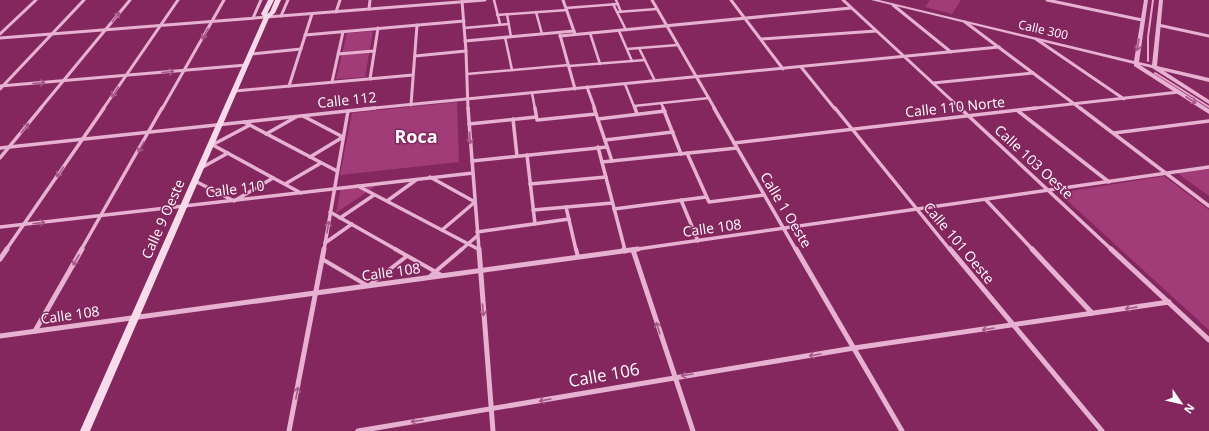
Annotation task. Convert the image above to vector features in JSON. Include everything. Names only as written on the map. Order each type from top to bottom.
[{"type":"main road","name":"Calle 9 Oeste","points":[[267,17],[264,14],[271,0]]},
{"type":"main road","name":"Calle 9 Oeste","points":[[85,431],[267,17],[272,13],[278,0]]},
{"type":"street","points":[[0,34],[36,0]]},
{"type":"street","points":[[0,89],[84,0]]},
{"type":"street","points":[[0,158],[130,0]]},
{"type":"street","points":[[0,259],[178,0]]},
{"type":"street","points":[[35,331],[224,0]]},
{"type":"street","points":[[253,18],[261,0]]},
{"type":"street","points":[[281,16],[288,0]]},
{"type":"street","points":[[336,12],[340,0]]},
{"type":"street","points":[[369,9],[370,0]]},
{"type":"street","points":[[0,38],[486,0]]},
{"type":"street","points":[[494,0],[500,24]]},
{"type":"street","points":[[563,0],[575,33]]},
{"type":"street","points":[[616,0],[621,12]]},
{"type":"street","name":"Calle 1 Oeste","points":[[652,0],[764,196],[785,229],[902,431]]},
{"type":"street","points":[[731,0],[783,69]]},
{"type":"street","name":"Calle 103 Oeste","points":[[843,0],[1209,340]]},
{"type":"street","name":"Calle 300","points":[[873,0],[886,1],[893,5],[1209,80]]},
{"type":"street","points":[[1047,0],[1142,20]]},
{"type":"street","points":[[1146,0],[1136,63],[1137,66],[1209,112]]},
{"type":"street","points":[[1161,0],[1154,67],[1207,100]]},
{"type":"street","points":[[462,1],[466,51],[467,99],[493,431]]},
{"type":"street","points":[[613,4],[626,30]]},
{"type":"street","points":[[497,15],[618,4]]},
{"type":"street","points":[[893,5],[951,52]]},
{"type":"street","points":[[465,41],[542,34],[619,31],[851,8]]},
{"type":"street","points":[[617,12],[657,9]]},
{"type":"street","points":[[536,12],[542,34]]},
{"type":"street","points":[[289,86],[312,14]]},
{"type":"street","points":[[507,14],[511,37]]},
{"type":"street","points":[[305,35],[464,21]]},
{"type":"street","points":[[965,22],[1209,206]]},
{"type":"street","points":[[464,28],[508,24]]},
{"type":"street","points":[[411,105],[417,25]]},
{"type":"street","points":[[1158,25],[1209,36]]},
{"type":"street","points":[[370,79],[378,28]]},
{"type":"street","points":[[619,31],[632,61]]},
{"type":"street","points":[[761,39],[876,31]]},
{"type":"street","points":[[332,82],[343,32]]},
{"type":"street","points":[[590,33],[600,64]]},
{"type":"street","points":[[560,34],[575,89]]},
{"type":"street","points":[[505,37],[512,70]]},
{"type":"street","points":[[1036,39],[1124,99]]},
{"type":"street","points":[[627,49],[678,44]]},
{"type":"street","name":"Calle 112","points":[[0,148],[296,116],[999,47]]},
{"type":"street","points":[[639,48],[655,81]]},
{"type":"street","points":[[251,54],[301,49]]},
{"type":"street","points":[[338,54],[374,51]]},
{"type":"street","points":[[415,56],[466,51]]},
{"type":"street","points":[[467,74],[645,60]]},
{"type":"street","points":[[2,86],[246,65]]},
{"type":"street","name":"Calle 101 Oeste","points":[[801,67],[917,210],[1102,431]]},
{"type":"street","points":[[933,84],[1033,73]]},
{"type":"street","points":[[235,91],[413,75]]},
{"type":"street","points":[[625,84],[637,114]]},
{"type":"street","points":[[587,88],[612,161]]},
{"type":"street","name":"Calle 110 Norte","points":[[734,143],[1179,92]]},
{"type":"street","points":[[532,93],[536,119]]},
{"type":"street","points":[[634,106],[709,98]]},
{"type":"street","points":[[662,103],[681,154]]},
{"type":"street","points":[[289,431],[316,293],[348,111]]},
{"type":"street","points":[[598,119],[665,111]]},
{"type":"street","points":[[1018,111],[1109,182]]},
{"type":"street","points":[[469,124],[513,119],[536,119],[596,114]]},
{"type":"street","points":[[266,134],[296,116]]},
{"type":"street","points":[[303,116],[343,137]]},
{"type":"street","points":[[513,119],[517,156]]},
{"type":"street","points":[[1114,133],[1209,121]]},
{"type":"street","points":[[244,122],[337,171]]},
{"type":"street","points":[[212,145],[250,125]]},
{"type":"street","points":[[605,140],[673,132]]},
{"type":"street","points":[[310,157],[343,137]]},
{"type":"street","points":[[212,145],[301,193]]},
{"type":"street","points":[[472,161],[607,146]]},
{"type":"street","points":[[598,147],[625,251]]},
{"type":"street","points":[[602,162],[737,148]]},
{"type":"street","points":[[687,153],[709,202],[764,196]]},
{"type":"street","points":[[200,169],[228,154]]},
{"type":"street","points":[[527,155],[535,224]]},
{"type":"street","points":[[285,184],[320,163]]},
{"type":"street","name":"Calle 108","points":[[0,336],[785,229],[1209,167]]},
{"type":"street","name":"Calle 110","points":[[0,227],[473,173]]},
{"type":"street","points":[[530,184],[606,176]]},
{"type":"street","points":[[195,181],[234,201],[273,178]]},
{"type":"street","points":[[430,178],[475,202]]},
{"type":"street","points":[[387,201],[417,179]]},
{"type":"street","points":[[358,186],[478,249]]},
{"type":"street","points":[[340,218],[374,194]]},
{"type":"street","points":[[614,209],[706,197]]},
{"type":"street","points":[[681,200],[698,241]]},
{"type":"street","points":[[986,200],[1092,313]]},
{"type":"street","points":[[442,230],[475,202]]},
{"type":"street","points":[[533,210],[612,202]]},
{"type":"street","points":[[566,207],[578,257]]},
{"type":"street","points":[[330,212],[443,276]]},
{"type":"street","points":[[428,278],[468,244],[477,234],[569,219]]},
{"type":"street","points":[[325,243],[352,224]]},
{"type":"street","points":[[633,250],[693,431]]},
{"type":"street","points":[[322,259],[368,286],[407,256]]},
{"type":"street","name":"Calle 106","points":[[358,431],[854,348],[1169,302]]},
{"type":"shaded area","points":[[930,0],[961,0],[952,14],[925,7]]},
{"type":"shaded area","points":[[373,31],[365,77],[336,79],[347,33]]},
{"type":"shaded area","points":[[457,102],[459,162],[340,175],[352,113]]},
{"type":"shaded area","points":[[1209,167],[1209,196],[1177,173]]},
{"type":"shaded area","points":[[1164,176],[1209,210],[1209,330],[1059,193]]},
{"type":"shaded area","points":[[377,185],[336,213],[341,188]]},
{"type":"waterway","points":[[1148,61],[1148,37],[1153,0]]},
{"type":"waterway","points":[[1155,73],[1209,107]]},
{"type":"district","name":"Roca","points":[[416,137]]}]
